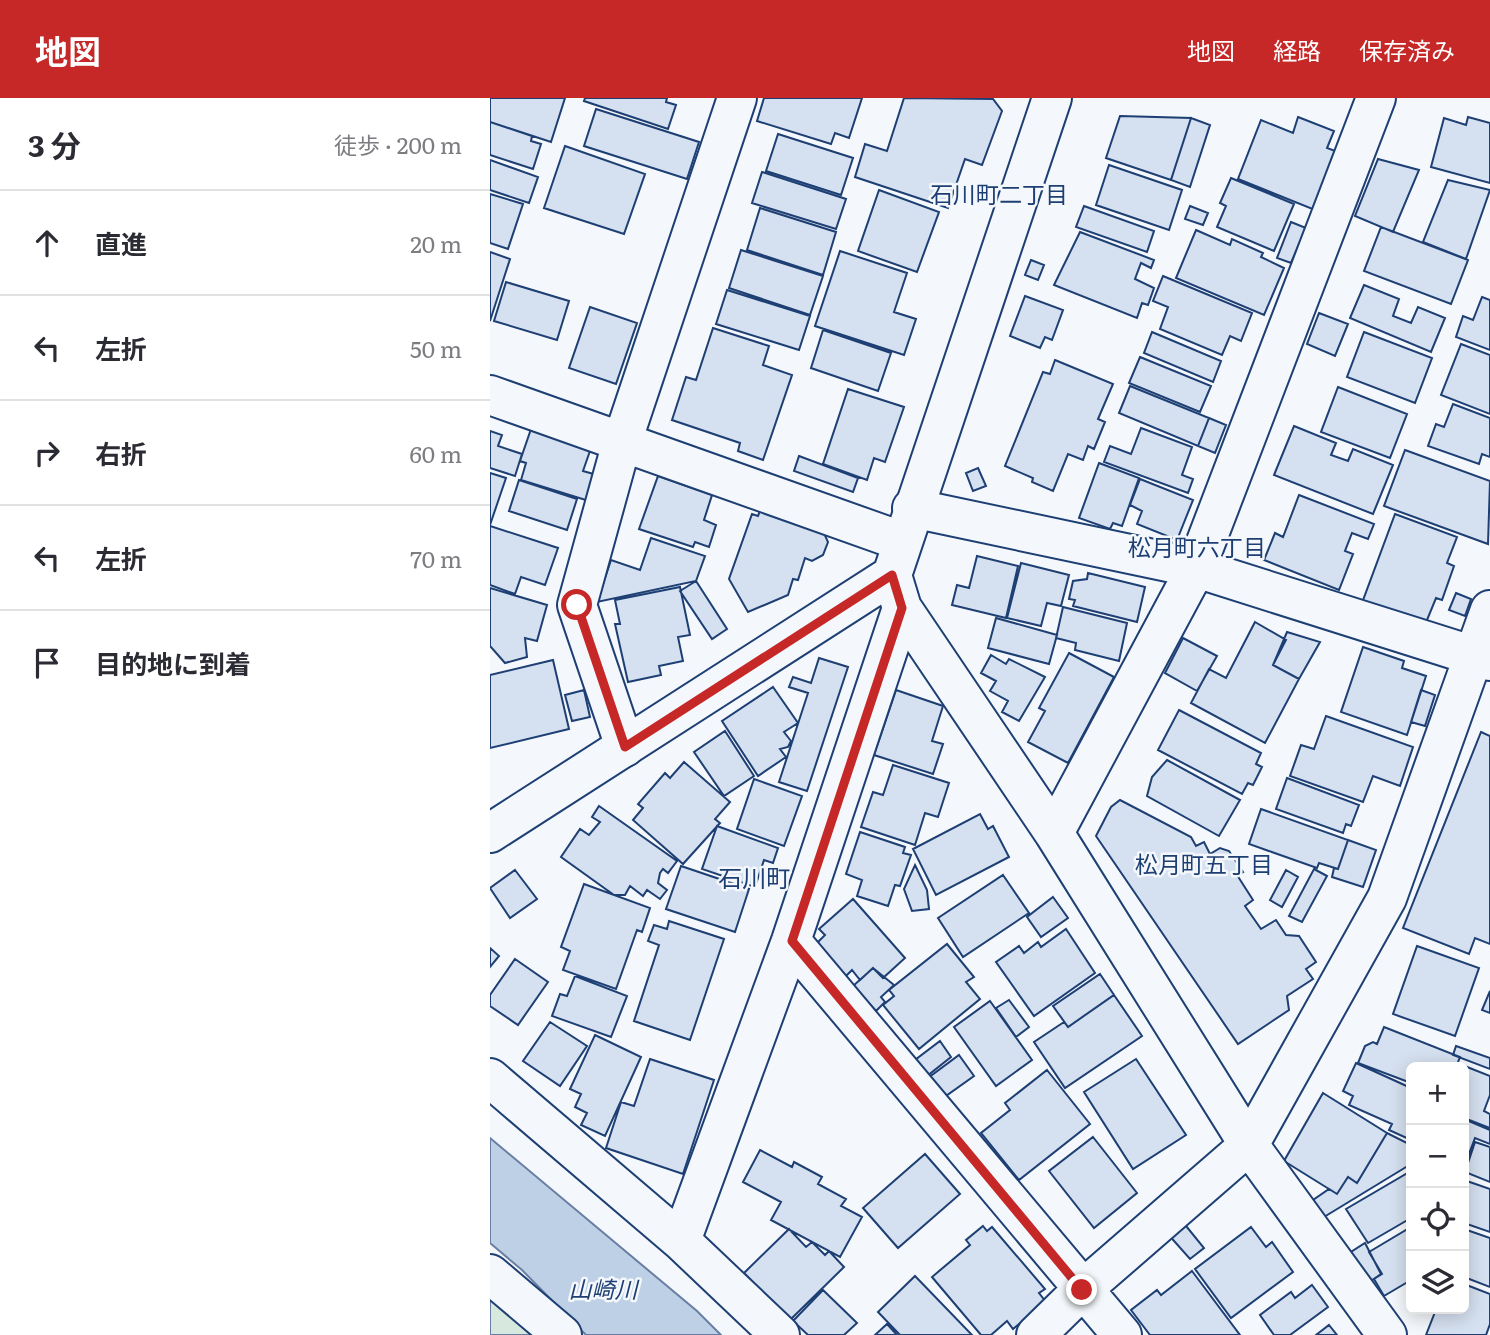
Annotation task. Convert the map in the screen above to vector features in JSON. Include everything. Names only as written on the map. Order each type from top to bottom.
[{"type":"street","points":[[625,747],[577,605],[622,442],[737,98]]},
{"type":"street","points":[[681,1241],[792,941],[902,558],[1052,98]]},
{"type":"street","points":[[1054,833],[1196,568],[1376,98]]},
{"type":"street","points":[[490,396],[622,442],[902,558],[1196,568],[1482,658]]},
{"type":"street","points":[[490,833],[625,747],[902,558]]},
{"type":"street","points":[[902,558],[1054,833],[1249,1145],[1387,1335]]},
{"type":"street","points":[[1036,1335],[1082,1290],[1249,1145],[1387,898],[1482,658],[1490,610]]},
{"type":"street","points":[[792,941],[1122,1335]]},
{"type":"street","points":[[490,1078],[681,1241],[780,1335]]},
{"type":"street","points":[[490,1274],[562,1335]]},
{"type":"shaded area","points":[[490,1274],[562,1335],[490,1335]]},
{"type":"water","name":"山崎川","points":[[490,1138],[697,1311],[721,1335],[586,1335],[522,1270],[490,1243]]},
{"type":"building","points":[[490,98],[565,98],[551,142],[490,122]]},
{"type":"building","points":[[585,98],[667,98],[666,102],[676,105],[668,129],[584,101]]},
{"type":"building","points":[[764,98],[862,98],[849,138],[835,133],[831,144],[757,121]]},
{"type":"building","points":[[904,98],[993,99],[1002,111],[982,165],[965,159],[948,208],[855,177],[865,144],[887,151]]},
{"type":"building","points":[[596,109],[699,142],[687,179],[584,146]]},
{"type":"building","points":[[1120,116],[1191,118],[1171,180],[1106,158]]},
{"type":"building","points":[[1298,117],[1334,131],[1327,148],[1338,152],[1315,210],[1238,179],[1261,120],[1293,133]]},
{"type":"building","points":[[1468,117],[1490,123],[1490,183],[1431,167],[1444,118],[1466,125]]},
{"type":"building","points":[[1191,118],[1210,125],[1190,187],[1171,180]]},
{"type":"building","points":[[490,122],[532,136],[531,141],[541,144],[533,169],[490,155]]},
{"type":"building","points":[[778,134],[853,158],[841,195],[766,171]]},
{"type":"building","points":[[565,146],[645,174],[624,234],[544,208]]},
{"type":"building","points":[[1378,159],[1419,170],[1393,232],[1355,216]]},
{"type":"building","points":[[490,160],[538,177],[529,203],[490,190]]},
{"type":"building","points":[[1109,165],[1182,190],[1169,230],[1096,205]]},
{"type":"building","points":[[762,172],[846,199],[836,229],[752,203]]},
{"type":"building","points":[[1231,178],[1294,204],[1274,251],[1217,227],[1226,206],[1220,203]]},
{"type":"building","points":[[1448,180],[1490,190],[1466,259],[1423,242]]},
{"type":"building","points":[[879,190],[939,212],[917,272],[858,251]]},
{"type":"building","points":[[490,194],[523,204],[508,249],[490,243]]},
{"type":"building","points":[[1084,206],[1154,231],[1147,252],[1076,227]]},
{"type":"building","points":[[1190,206],[1208,213],[1203,225],[1185,219]]},
{"type":"building","points":[[760,208],[836,232],[823,275],[747,250]]},
{"type":"building","points":[[1291,222],[1306,228],[1291,263],[1277,258]]},
{"type":"building","points":[[1381,227],[1468,260],[1451,304],[1364,271]]},
{"type":"building","points":[[1196,230],[1230,245],[1232,239],[1263,253],[1261,257],[1284,268],[1264,315],[1176,278]]},
{"type":"building","points":[[1080,232],[1154,260],[1151,268],[1141,263],[1135,279],[1154,288],[1148,305],[1142,303],[1137,318],[1054,285]]},
{"type":"building","points":[[741,250],[823,276],[810,315],[729,288]]},
{"type":"building","points":[[840,251],[907,273],[894,312],[916,319],[904,355],[815,326]]},
{"type":"building","points":[[490,252],[510,259],[490,321]]},
{"type":"building","points":[[1031,260],[1044,265],[1038,280],[1025,275]]},
{"type":"building","points":[[1163,276],[1252,313],[1241,341],[1230,336],[1222,355],[1160,329],[1168,307],[1153,301]]},
{"type":"building","points":[[506,282],[569,301],[557,340],[494,321]]},
{"type":"building","points":[[1364,285],[1399,299],[1393,316],[1411,323],[1418,307],[1445,318],[1431,352],[1350,318]]},
{"type":"building","points":[[727,290],[810,316],[799,350],[716,324]]},
{"type":"building","points":[[1025,296],[1063,310],[1052,340],[1045,337],[1040,348],[1010,336]]},
{"type":"building","points":[[1482,297],[1490,300],[1490,350],[1456,337],[1463,316],[1473,320]]},
{"type":"building","points":[[590,307],[637,323],[616,384],[569,368]]},
{"type":"building","points":[[1319,313],[1348,324],[1335,356],[1307,344]]},
{"type":"building","points":[[713,328],[769,346],[763,365],[792,375],[763,460],[738,451],[740,443],[672,420],[686,377],[696,380]]},
{"type":"building","points":[[823,330],[891,353],[878,391],[811,368]]},
{"type":"building","points":[[1152,332],[1221,361],[1213,382],[1144,353]]},
{"type":"building","points":[[1364,332],[1432,358],[1415,403],[1347,377]]},
{"type":"building","points":[[1461,344],[1490,355],[1490,414],[1441,395]]},
{"type":"building","points":[[1140,357],[1211,386],[1200,412],[1129,383]]},
{"type":"building","points":[[1055,360],[1113,384],[1098,419],[1105,422],[1094,449],[1088,446],[1083,460],[1068,454],[1053,491],[1032,482],[1033,478],[1005,466],[1043,372],[1050,374]]},
{"type":"building","points":[[1130,386],[1209,418],[1198,446],[1119,413]]},
{"type":"building","points":[[1338,387],[1407,414],[1390,458],[1321,432]]},
{"type":"building","points":[[848,389],[904,407],[885,462],[874,458],[867,480],[823,464]]},
{"type":"building","points":[[1453,404],[1490,418],[1490,457],[1482,454],[1479,464],[1428,446],[1436,424],[1444,427]]},
{"type":"building","points":[[1209,418],[1226,425],[1215,453],[1198,446]]},
{"type":"building","points":[[1294,426],[1336,443],[1331,455],[1348,461],[1353,449],[1393,465],[1373,514],[1274,475]]},
{"type":"building","points":[[1141,428],[1192,447],[1182,475],[1193,479],[1188,493],[1104,462],[1110,446],[1131,454]]},
{"type":"building","points":[[531,429],[591,448],[583,471],[597,475],[589,501],[521,480],[526,463],[520,461]]},
{"type":"building","points":[[490,431],[502,435],[498,446],[522,454],[515,476],[490,468]]},
{"type":"building","points":[[1405,450],[1490,481],[1488,544],[1384,506]]},
{"type":"building","points":[[799,456],[858,478],[853,492],[794,471]]},
{"type":"building","points":[[1099,463],[1139,478],[1122,526],[1113,523],[1110,529],[1079,518]]},
{"type":"building","points":[[978,468],[986,486],[973,491],[966,473]]},
{"type":"building","points":[[490,473],[506,478],[490,525]]},
{"type":"building","points":[[658,476],[712,495],[704,520],[716,525],[709,547],[695,542],[693,547],[639,529]]},
{"type":"building","points":[[1140,479],[1193,500],[1177,540],[1137,524],[1142,511],[1130,505]]},
{"type":"building","points":[[519,480],[577,499],[567,530],[509,511]]},
{"type":"building","points":[[1299,495],[1374,524],[1368,539],[1352,533],[1345,551],[1353,554],[1339,590],[1264,560],[1275,533],[1283,537]]},
{"type":"building","points":[[761,508],[823,531],[828,542],[823,555],[812,561],[805,558],[798,580],[793,579],[788,595],[748,612],[729,579],[752,514],[758,516]]},
{"type":"building","points":[[1395,514],[1457,537],[1447,563],[1454,566],[1442,600],[1436,598],[1425,625],[1362,603]]},
{"type":"building","points":[[490,526],[558,548],[545,585],[521,577],[515,594],[490,585]]},
{"type":"building","points":[[651,538],[705,556],[696,581],[597,602],[611,560],[640,570]]},
{"type":"building","points":[[977,556],[1018,566],[1006,618],[952,605],[957,585],[969,588]]},
{"type":"building","points":[[1021,563],[1069,575],[1061,606],[1047,603],[1041,626],[1007,618]]},
{"type":"building","points":[[1088,573],[1145,587],[1137,622],[1073,606],[1075,600],[1069,599],[1073,581],[1087,579]]},
{"type":"building","points":[[696,581],[727,629],[712,639],[680,591]]},
{"type":"building","points":[[680,587],[690,635],[678,637],[683,661],[659,666],[661,675],[628,682],[615,624],[620,624],[615,600]]},
{"type":"building","points":[[490,588],[547,605],[537,641],[525,638],[527,657],[505,663],[490,646]]},
{"type":"building","points":[[1456,593],[1471,599],[1465,616],[1449,610]]},
{"type":"building","points":[[1063,607],[1127,623],[1119,661],[1075,650],[1076,643],[1056,638]]},
{"type":"building","points":[[996,618],[1057,635],[1049,664],[988,648]]},
{"type":"building","points":[[1255,622],[1286,640],[1273,665],[1299,679],[1265,743],[1191,703],[1209,669],[1226,678]]},
{"type":"building","points":[[1287,632],[1320,642],[1299,679],[1273,665]]},
{"type":"building","points":[[1183,638],[1217,656],[1197,691],[1165,673]]},
{"type":"building","points":[[1363,647],[1404,661],[1402,668],[1426,676],[1407,735],[1341,712]]},
{"type":"building","points":[[1069,653],[1114,677],[1068,763],[1028,742],[1045,711],[1039,708]]},
{"type":"building","points":[[991,655],[1006,664],[1009,659],[1045,677],[1019,721],[1002,712],[1008,701],[990,691],[996,681],[981,673]]},
{"type":"building","points":[[819,658],[848,667],[807,791],[779,782],[808,693],[789,687],[793,677],[811,683]]},
{"type":"building","points":[[553,660],[569,729],[490,748],[490,675]]},
{"type":"building","points":[[773,687],[798,723],[784,732],[791,741],[788,747],[780,749],[786,757],[758,776],[722,721]]},
{"type":"building","points":[[584,690],[590,717],[572,721],[565,695]]},
{"type":"building","points":[[896,690],[943,706],[932,741],[943,744],[933,774],[874,755]]},
{"type":"building","points":[[1421,690],[1435,695],[1425,726],[1411,722]]},
{"type":"building","points":[[1179,710],[1261,753],[1256,764],[1262,767],[1253,785],[1248,783],[1242,794],[1158,750]]},
{"type":"building","points":[[1326,716],[1413,747],[1400,786],[1373,776],[1363,802],[1290,776],[1301,745],[1314,749]]},
{"type":"building","points":[[725,731],[754,776],[724,796],[694,752]]},
{"type":"building","points":[[1481,732],[1490,736],[1490,944],[1475,938],[1469,954],[1403,928]]},
{"type":"building","points":[[1167,760],[1240,800],[1219,836],[1147,796],[1152,777]]},
{"type":"building","points":[[684,762],[730,802],[715,819],[720,823],[683,864],[633,820],[643,808],[638,804],[665,773],[670,778]]},
{"type":"building","points":[[893,765],[949,783],[938,817],[925,813],[915,845],[861,827],[873,792],[883,795]]},
{"type":"building","points":[[1287,778],[1359,805],[1351,826],[1346,824],[1343,833],[1276,809]]},
{"type":"building","points":[[754,779],[802,796],[784,846],[737,829]]},
{"type":"building","points":[[1120,800],[1191,837],[1196,846],[1204,842],[1210,854],[1220,848],[1229,851],[1243,872],[1237,875],[1253,900],[1245,906],[1261,929],[1276,920],[1286,935],[1299,936],[1316,962],[1306,969],[1313,979],[1287,996],[1289,1010],[1238,1044],[1096,836],[1111,807]]},
{"type":"building","points":[[599,806],[677,861],[668,873],[663,869],[660,873],[658,883],[667,890],[660,899],[647,890],[643,896],[630,886],[625,895],[614,895],[561,857],[580,829],[589,835],[600,822],[592,817]]},
{"type":"building","points":[[1261,809],[1348,840],[1338,869],[1319,863],[1317,868],[1249,844]]},
{"type":"building","points":[[980,814],[988,829],[993,826],[1009,857],[936,895],[913,849]]},
{"type":"building","points":[[717,826],[778,848],[773,863],[764,860],[755,887],[702,869]]},
{"type":"building","points":[[860,832],[905,847],[903,853],[911,855],[900,886],[895,885],[888,906],[857,896],[862,880],[846,874]]},
{"type":"building","points":[[1348,840],[1376,850],[1363,887],[1332,877],[1334,868],[1338,869]]},
{"type":"building","points":[[915,865],[927,890],[929,909],[912,911],[904,889]]},
{"type":"building","points":[[681,866],[749,889],[735,932],[666,909]]},
{"type":"building","points":[[1314,869],[1327,876],[1302,922],[1289,916]]},
{"type":"building","points":[[515,870],[537,899],[510,918],[490,888]]},
{"type":"building","points":[[1286,870],[1298,877],[1282,907],[1270,900]]},
{"type":"building","points":[[1003,875],[1029,913],[963,957],[938,918]]},
{"type":"building","points":[[584,884],[650,908],[642,932],[637,930],[616,989],[563,970],[570,951],[561,947]]},
{"type":"building","points":[[1053,897],[1068,918],[1041,937],[1027,917]]},
{"type":"building","points":[[853,899],[905,958],[883,978],[873,968],[860,980],[852,970],[846,976],[817,943],[825,935],[819,929]]},
{"type":"building","points":[[669,921],[724,939],[690,1040],[634,1021],[659,945],[648,941],[654,925],[667,929]]},
{"type":"building","points":[[1066,929],[1095,973],[1034,1016],[996,962],[1019,946],[1024,953],[1038,942],[1041,947]]},
{"type":"building","points":[[947,944],[974,977],[966,982],[980,999],[919,1049],[883,1005],[894,996],[889,990]]},
{"type":"building","points":[[1417,946],[1479,968],[1455,1036],[1393,1014]]},
{"type":"building","points":[[490,948],[499,956],[490,967]]},
{"type":"building","points":[[515,959],[548,982],[518,1025],[490,1006],[490,995]]},
{"type":"building","points":[[873,968],[894,985],[881,997],[885,1002],[876,1011],[853,986]]},
{"type":"building","points":[[1100,974],[1114,995],[1068,1027],[1053,1006]]},
{"type":"building","points":[[575,976],[627,996],[611,1037],[552,1016],[560,994],[567,996]]},
{"type":"building","points":[[1490,991],[1490,1013],[1482,1010]]},
{"type":"building","points":[[1114,995],[1142,1036],[1065,1088],[1034,1042],[1064,1022],[1068,1027]]},
{"type":"building","points":[[1009,1000],[1029,1027],[1016,1037],[996,1008]]},
{"type":"building","points":[[990,1001],[1032,1060],[996,1086],[954,1027]]},
{"type":"building","points":[[550,1022],[587,1046],[560,1086],[523,1061]]},
{"type":"building","points":[[1384,1027],[1460,1057],[1458,1062],[1406,1062],[1406,1081],[1358,1063],[1365,1046],[1373,1042],[1377,1044]]},
{"type":"building","points":[[595,1035],[641,1057],[605,1136],[581,1125],[587,1113],[575,1107],[581,1094],[570,1089]]},
{"type":"building","points":[[940,1041],[951,1057],[927,1076],[915,1060]]},
{"type":"building","points":[[1456,1046],[1490,1058],[1490,1069],[1453,1055]]},
{"type":"building","points":[[959,1055],[974,1076],[943,1098],[928,1078]]},
{"type":"building","points":[[650,1059],[714,1080],[683,1174],[606,1148],[621,1102],[634,1106]]},
{"type":"building","points":[[1136,1059],[1186,1135],[1133,1169],[1084,1092]]},
{"type":"building","points":[[1356,1063],[1406,1086],[1406,1138],[1389,1130],[1392,1124],[1349,1105],[1353,1096],[1343,1091]]},
{"type":"building","points":[[1469,1068],[1490,1076],[1490,1095],[1484,1111],[1490,1114],[1490,1128],[1469,1120]]},
{"type":"building","points":[[1047,1070],[1090,1124],[1019,1180],[981,1133],[1010,1110],[1005,1103]]},
{"type":"building","points":[[1323,1093],[1387,1133],[1357,1183],[1348,1177],[1337,1194],[1284,1161]]},
{"type":"building","points":[[1469,1121],[1490,1130],[1490,1144],[1475,1138],[1469,1154]]},
{"type":"building","points":[[1387,1133],[1406,1142],[1406,1167],[1324,1217],[1313,1200],[1329,1189],[1337,1194],[1348,1177],[1357,1183]]},
{"type":"building","points":[[1093,1137],[1137,1193],[1094,1228],[1049,1171]]},
{"type":"building","points":[[1475,1142],[1490,1147],[1490,1182],[1469,1174],[1469,1160]]},
{"type":"building","points":[[760,1150],[792,1167],[794,1162],[822,1177],[818,1184],[846,1199],[841,1206],[862,1217],[840,1257],[771,1220],[781,1202],[743,1182]]},
{"type":"building","points":[[925,1154],[960,1194],[898,1248],[863,1208]]},
{"type":"building","points":[[1406,1174],[1406,1221],[1368,1243],[1346,1209]]},
{"type":"building","points":[[1469,1182],[1490,1189],[1490,1232],[1469,1225]]},
{"type":"building","points":[[1182,1221],[1204,1248],[1190,1259],[1167,1233]]},
{"type":"building","points":[[983,1226],[987,1231],[992,1227],[1045,1289],[1039,1293],[1046,1302],[1013,1329],[1007,1321],[991,1335],[981,1335],[932,1277],[970,1245],[966,1240]]},
{"type":"building","points":[[1251,1227],[1266,1247],[1272,1242],[1293,1272],[1231,1318],[1195,1269]]},
{"type":"building","points":[[789,1229],[806,1247],[812,1242],[825,1255],[829,1251],[844,1267],[790,1320],[744,1273]]},
{"type":"building","points":[[1406,1230],[1406,1283],[1384,1296],[1374,1279],[1382,1274],[1369,1252]]},
{"type":"building","points":[[1469,1231],[1490,1238],[1490,1287],[1469,1279]]},
{"type":"building","points":[[1365,1243],[1381,1274],[1362,1287],[1343,1257]]},
{"type":"building","points":[[1192,1271],[1240,1335],[1150,1335],[1131,1310],[1157,1290],[1161,1295]]},
{"type":"building","points":[[915,1276],[972,1335],[900,1335],[878,1312]]},
{"type":"building","points":[[1312,1285],[1328,1307],[1290,1335],[1274,1335],[1260,1315],[1291,1292],[1295,1298]]},
{"type":"building","points":[[1469,1286],[1490,1294],[1490,1324],[1486,1335],[1426,1335],[1434,1314],[1469,1314]]},
{"type":"building","points":[[823,1290],[857,1323],[844,1335],[808,1335],[793,1321]]},
{"type":"building","points":[[887,1324],[897,1335],[875,1335]]},
{"type":"building","points":[[1329,1325],[1337,1335],[1316,1335]]},
{"type":"district","name":"石川町二丁目","points":[[999,195]]},
{"type":"district","name":"松月町六丁目","points":[[1197,548]]},
{"type":"district","name":"松月町五丁目","points":[[1204,865]]},
{"type":"district","name":"石川町","points":[[754,879]]},
{"type":"route","points":[[577,605],[625,747],[892,575],[902,608],[792,941],[1082,1290]]}]
